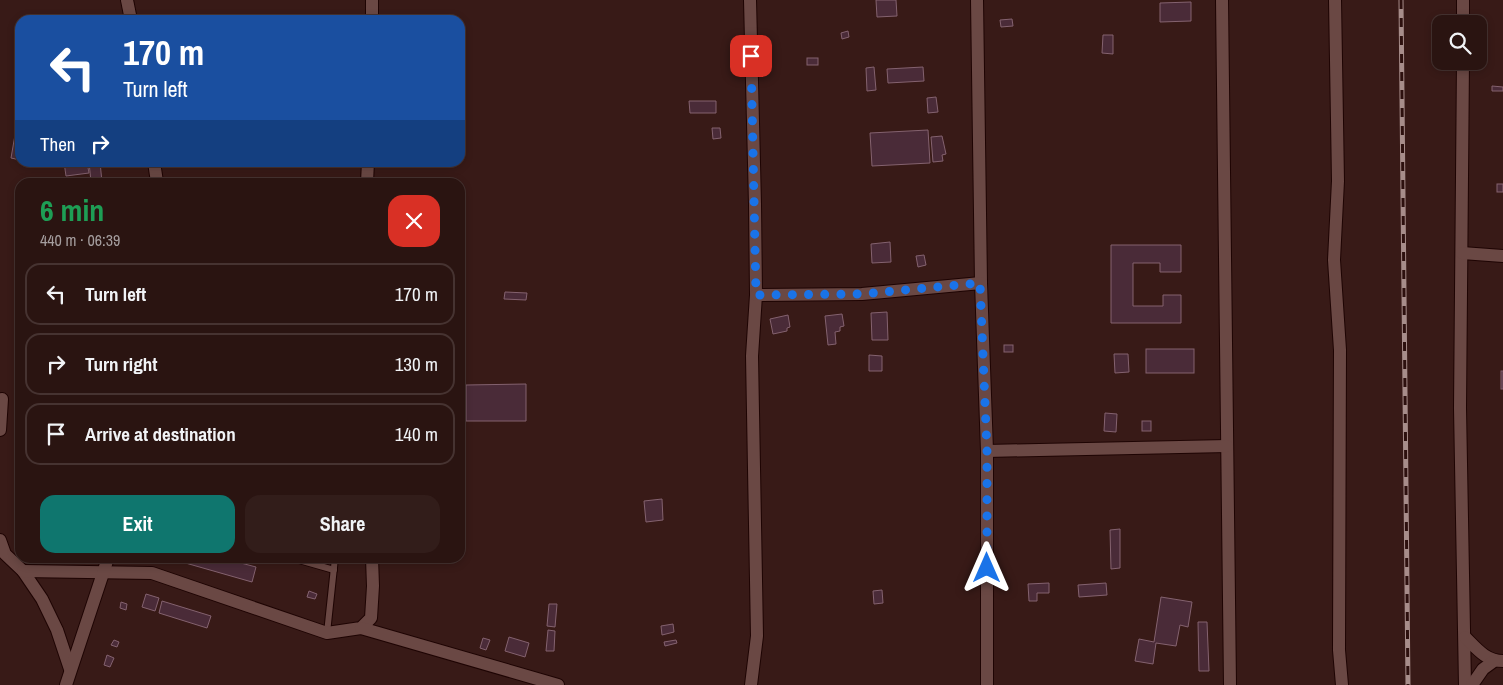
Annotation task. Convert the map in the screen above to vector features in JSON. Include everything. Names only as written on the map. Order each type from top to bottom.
[{"type":"street","points":[[127,0],[130,15]]},
{"type":"street","points":[[372,0],[372,15]]},
{"type":"street","points":[[750,0],[756,295],[752,356],[757,636],[751,685]]},
{"type":"street","points":[[977,0],[980,283],[987,451],[987,685]]},
{"type":"street","points":[[1222,0],[1230,685]]},
{"type":"street","points":[[1335,0],[1338,181],[1334,260],[1340,350],[1339,650],[1342,685]]},
{"type":"street","points":[[1463,0],[1463,15]]},
{"type":"street","points":[[1463,70],[1460,408],[1465,685]]},
{"type":"street","points":[[1462,252],[1503,256]]},
{"type":"street","points":[[756,295],[862,294],[980,283]]},
{"type":"street","points":[[0,430],[2,399]]},
{"type":"street","points":[[987,451],[1227,446]]},
{"type":"street","points":[[0,540],[2,554],[23,571],[42,599],[57,630],[70,669]]},
{"type":"street","points":[[66,685],[106,563]]},
{"type":"street","points":[[360,628],[371,618],[372,563]]},
{"type":"street","points":[[23,571],[152,573],[328,633],[360,628],[558,685]]},
{"type":"street","points":[[1465,637],[1482,655],[1499,661]]},
{"type":"street","points":[[1472,685],[1483,669],[1499,661]]},
{"type":"lane","points":[[310,563],[334,570]]},
{"type":"lane","points":[[328,633],[335,563]]},
{"type":"building","points":[[876,0],[896,0],[897,16],[877,17]]},
{"type":"building","points":[[1191,2],[1191,21],[1160,22],[1160,3]]},
{"type":"building","points":[[1012,19],[1013,26],[1001,27],[1000,20]]},
{"type":"building","points":[[848,31],[849,37],[842,39],[841,33]]},
{"type":"building","points":[[1103,35],[1113,35],[1113,54],[1102,53]]},
{"type":"building","points":[[807,58],[818,58],[818,65],[807,65]]},
{"type":"building","points":[[874,67],[876,90],[867,91],[866,68]]},
{"type":"building","points":[[923,67],[924,81],[888,83],[887,69]]},
{"type":"building","points":[[1492,86],[1503,87],[1503,91],[1492,91]]},
{"type":"building","points":[[936,97],[938,112],[928,113],[927,98]]},
{"type":"building","points":[[689,101],[716,101],[716,113],[690,113]]},
{"type":"building","points":[[712,128],[720,128],[721,138],[713,139]]},
{"type":"building","points":[[928,130],[930,163],[872,166],[870,133]]},
{"type":"building","points":[[15,135],[15,159],[11,158]]},
{"type":"building","points":[[942,136],[946,154],[942,155],[943,161],[933,162],[931,137]]},
{"type":"building","points":[[65,167],[88,167],[89,173],[66,176]]},
{"type":"building","points":[[90,167],[100,167],[102,178],[91,178]]},
{"type":"building","points":[[1497,184],[1503,184],[1503,192],[1497,192]]},
{"type":"building","points":[[890,242],[891,262],[872,263],[871,244]]},
{"type":"building","points":[[1111,245],[1181,245],[1181,272],[1160,272],[1160,263],[1133,263],[1133,306],[1163,306],[1163,295],[1181,295],[1181,323],[1111,323]]},
{"type":"building","points":[[924,255],[926,265],[918,267],[916,256]]},
{"type":"building","points":[[505,292],[527,293],[526,300],[504,299]]},
{"type":"building","points":[[887,312],[888,340],[872,340],[871,313]]},
{"type":"building","points":[[842,314],[844,326],[840,327],[840,331],[835,332],[836,344],[828,345],[825,316]]},
{"type":"building","points":[[788,315],[790,327],[787,328],[787,331],[773,334],[770,319]]},
{"type":"building","points":[[1004,345],[1013,345],[1013,352],[1004,352]]},
{"type":"building","points":[[1146,349],[1194,349],[1194,373],[1146,373]]},
{"type":"building","points":[[1114,354],[1128,354],[1129,372],[1115,373]]},
{"type":"building","points":[[869,355],[882,356],[882,371],[869,371]]},
{"type":"building","points":[[1501,371],[1503,371],[1503,389],[1501,389]]},
{"type":"building","points":[[526,384],[526,421],[466,421],[466,385]]},
{"type":"building","points":[[1105,413],[1117,414],[1116,432],[1104,431]]},
{"type":"building","points":[[1142,421],[1151,421],[1151,431],[1142,431]]},
{"type":"building","points":[[662,499],[663,520],[646,522],[644,501]]},
{"type":"building","points":[[1120,529],[1120,568],[1111,569],[1110,530]]},
{"type":"building","points":[[186,563],[241,563],[256,567],[252,582]]},
{"type":"building","points":[[1049,583],[1049,593],[1037,593],[1037,601],[1029,601],[1028,584]]},
{"type":"building","points":[[1106,583],[1107,595],[1079,597],[1078,585]]},
{"type":"building","points":[[882,590],[883,603],[874,604],[873,591]]},
{"type":"building","points":[[309,591],[317,594],[315,599],[307,597]]},
{"type":"building","points":[[146,594],[159,598],[155,611],[142,607]]},
{"type":"building","points":[[1161,597],[1192,602],[1188,627],[1180,625],[1176,646],[1156,643],[1153,664],[1135,661],[1139,639],[1154,642]]},
{"type":"building","points":[[162,601],[211,616],[207,628],[159,613]]},
{"type":"building","points":[[121,602],[127,604],[126,610],[120,608]]},
{"type":"building","points":[[549,604],[557,604],[555,627],[547,626]]},
{"type":"building","points":[[1198,622],[1207,622],[1209,671],[1199,671]]},
{"type":"building","points":[[673,624],[674,632],[662,635],[661,626]]},
{"type":"building","points":[[548,630],[555,631],[554,651],[546,651]]},
{"type":"building","points":[[509,637],[529,643],[525,657],[505,651]]},
{"type":"building","points":[[483,638],[490,640],[486,650],[480,648]]},
{"type":"building","points":[[114,640],[119,642],[117,647],[111,645]]},
{"type":"building","points":[[676,640],[677,643],[665,646],[664,642]]},
{"type":"building","points":[[107,655],[114,658],[110,667],[104,665]]},
{"type":"railway","points":[[1401,0],[1408,685]]},
{"type":"route","points":[[751,56],[756,295],[862,294],[980,283],[987,451],[987,568]]}]
